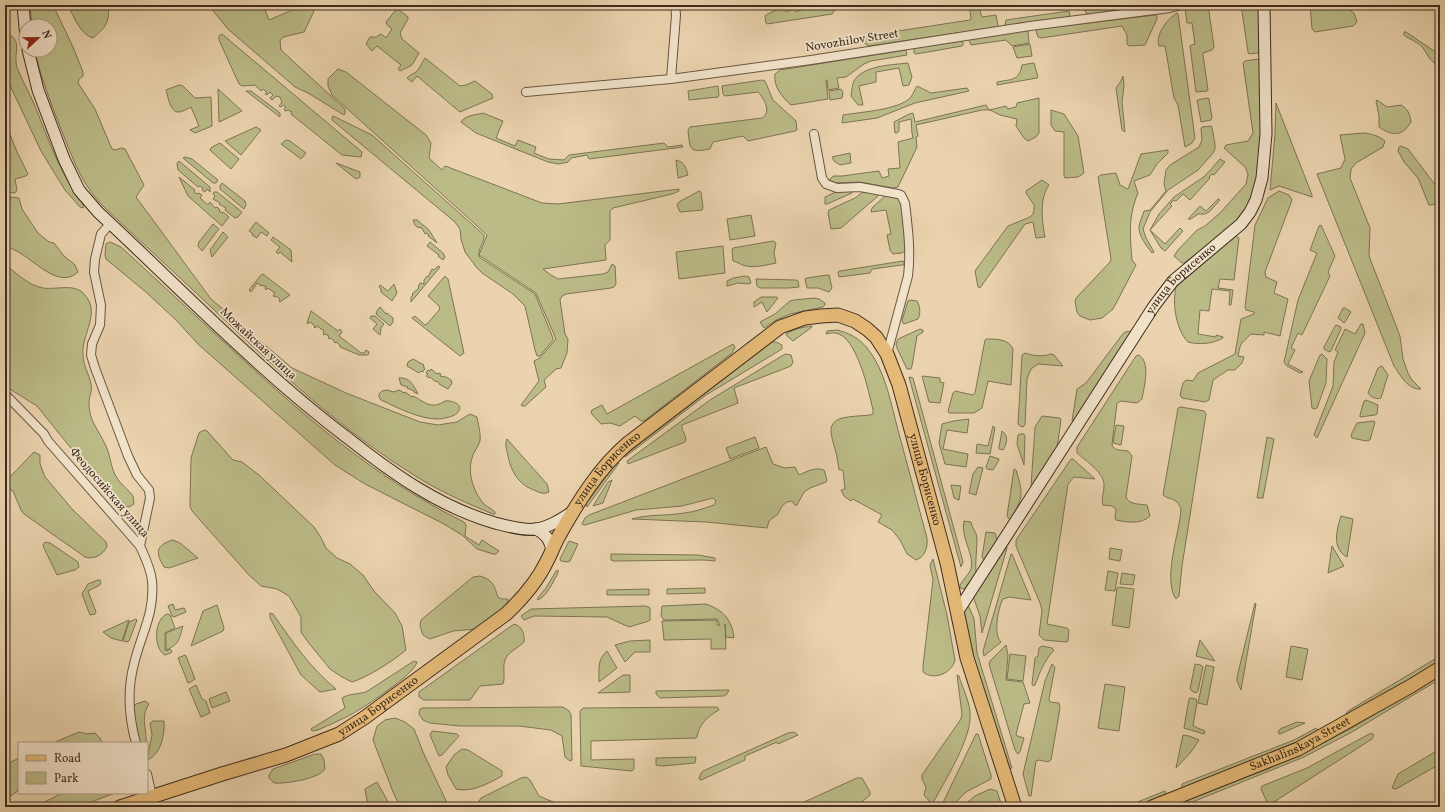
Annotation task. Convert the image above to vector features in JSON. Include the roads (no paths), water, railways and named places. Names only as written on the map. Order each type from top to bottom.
[{"type":"main road","points":[[23,5],[24,18]]},
{"type":"main road","name":"улица Борисенко","points":[[958,611],[1158,300],[1173,281],[1241,224],[1250,212],[1256,200],[1262,178],[1266,122],[1264,5]]},
{"type":"main road","name":"Можайская улица","points":[[30,58],[38,90],[70,172],[84,198],[257,363],[315,414],[372,458],[419,489],[478,518],[502,525],[536,529],[550,524],[575,510]]},
{"type":"main road","name":"улица Борисенко","points":[[120,807],[286,755],[329,738],[354,726],[506,614],[525,595],[536,581],[560,533],[608,462],[616,454],[694,392],[780,327],[805,318],[838,315],[855,321],[876,337],[887,354],[899,385],[947,563],[967,658],[1015,807]]},
{"type":"main road","points":[[536,529],[546,536],[550,542],[552,550]]},
{"type":"main road","name":"Sakhalinskaya Street","points":[[1152,807],[1298,749],[1440,668]]},
{"type":"street","points":[[672,79],[676,15],[675,5]]},
{"type":"street","name":"Novozhilov Street","points":[[526,92],[672,79],[811,60],[1030,26],[1170,8],[1181,5]]},
{"type":"street","points":[[814,134],[822,178],[826,184],[837,188],[860,186],[898,194],[902,195],[905,203],[910,256],[908,276],[887,354]]},
{"type":"street","points":[[110,224],[101,234],[95,259],[94,272],[101,305],[100,325],[92,344],[91,355],[94,368],[128,456],[137,475],[149,490],[150,498],[140,546]]},
{"type":"street","name":"Феодосийская улица","points":[[5,394],[44,434],[48,441],[140,546],[148,566],[152,580],[150,615],[134,663],[131,678],[130,708],[132,728],[136,742]]},
{"type":"street","points":[[148,778],[152,796]]}]
